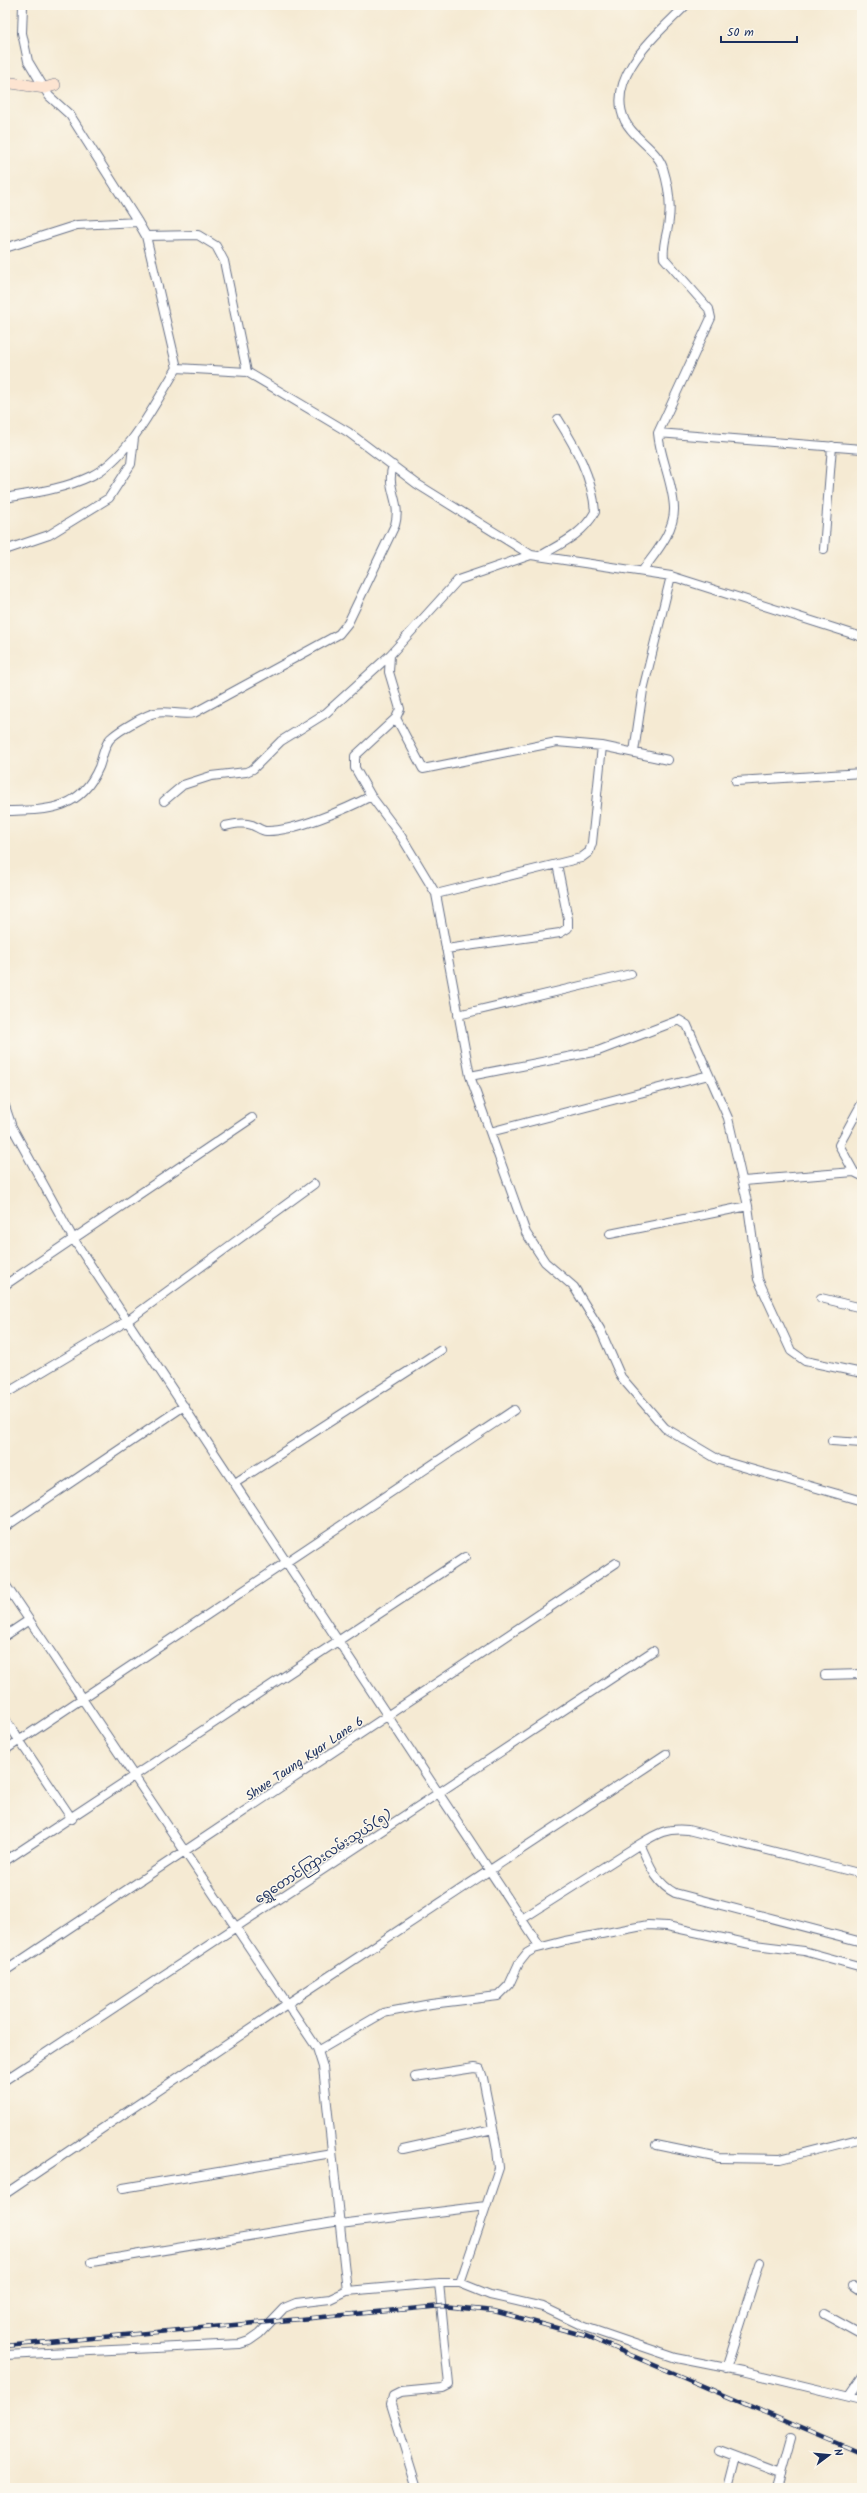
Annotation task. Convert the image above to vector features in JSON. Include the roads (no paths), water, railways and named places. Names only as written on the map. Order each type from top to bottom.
[{"type":"street","points":[[5,498],[52,489],[91,476],[109,464],[134,438],[177,368],[146,236],[70,115],[49,96],[50,87],[28,61],[22,33],[23,5]]},
{"type":"street","points":[[643,570],[661,546],[670,526],[675,509],[659,449],[658,433],[711,318],[709,309],[664,258],[663,250],[669,219],[669,191],[663,167],[626,121],[621,94],[626,74],[637,57],[686,5]]},
{"type":"street","points":[[5,82],[50,87]]},
{"type":"street","points":[[5,248],[77,225],[138,222]]},
{"type":"street","points":[[146,236],[198,235],[216,246],[224,261],[247,372]]},
{"type":"street","points":[[177,368],[247,372],[348,432],[417,484],[531,555]]},
{"type":"street","points":[[540,556],[573,538],[588,524],[595,512],[590,486],[577,450],[558,419]]},
{"type":"street","points":[[658,433],[832,446],[862,450]]},
{"type":"street","points":[[5,550],[49,535],[109,498],[131,464],[134,438]]},
{"type":"street","points":[[824,549],[832,446]]},
{"type":"street","points":[[7,811],[50,810],[66,803],[83,792],[93,780],[110,738],[121,731],[155,712],[183,716],[194,714],[339,634],[348,623],[395,525],[398,513],[390,477],[393,465]]},
{"type":"street","points":[[164,801],[184,784],[211,776],[246,772],[253,769],[282,741],[326,713],[390,655],[458,580],[531,555],[643,570],[671,576],[862,637]]},
{"type":"street","points":[[634,752],[643,690],[671,576]]},
{"type":"street","points":[[390,655],[389,672],[400,709],[396,718],[355,756],[355,768],[370,796],[401,836],[436,894],[470,1076],[526,1233],[545,1262],[574,1287],[600,1329],[621,1377],[665,1428],[719,1460],[862,1501]]},
{"type":"street","points":[[396,718],[423,769],[557,742],[602,746],[668,760]]},
{"type":"street","points":[[436,894],[580,858],[589,852],[592,843],[602,746]]},
{"type":"street","points":[[736,781],[862,773]]},
{"type":"street","points":[[225,826],[241,823],[251,824],[265,831],[288,828],[353,806],[370,796]]},
{"type":"street","points":[[446,949],[560,933],[568,928],[568,919],[557,864]]},
{"type":"street","points":[[458,1015],[632,974]]},
{"type":"street","points":[[470,1076],[598,1051],[679,1020],[687,1025],[693,1033],[728,1118],[748,1206],[758,1279],[791,1351],[804,1361],[862,1373]]},
{"type":"street","points":[[490,1132],[709,1075]]},
{"type":"street","points":[[743,1181],[858,1174],[839,1145],[862,1103]]},
{"type":"street","points":[[5,1106],[12,1127],[74,1240],[540,1947]]},
{"type":"street","points":[[5,1286],[252,1118]]},
{"type":"street","points":[[5,1394],[127,1321],[314,1184]]},
{"type":"street","points":[[610,1234],[748,1206]]},
{"type":"street","points":[[821,1298],[862,1308]]},
{"type":"street","points":[[235,1483],[441,1350]]},
{"type":"street","points":[[5,1527],[184,1406]]},
{"type":"street","points":[[5,1750],[286,1560],[514,1410]]},
{"type":"street","points":[[832,1441],[862,1443]]},
{"type":"street","points":[[5,1860],[72,1819],[338,1639],[465,1557]]},
{"type":"street","name":"Shwe Taung Kyar Lane 6","points":[[5,1971],[185,1853],[616,1563]]},
{"type":"street","points":[[5,1584],[318,2051],[323,2067],[347,2291]]},
{"type":"street","points":[[5,1636],[29,1620]]},
{"type":"street","name":"ရွှေတောင်ကြားလမ်းသွယ်(၅)","points":[[5,2080],[440,1794],[653,1651]]},
{"type":"street","points":[[825,1676],[862,1674]]},
{"type":"street","points":[[5,1719],[72,1819]]},
{"type":"street","points":[[5,2194],[287,2004],[491,1871],[666,1754]]},
{"type":"street","points":[[522,1919],[640,1844],[671,1828],[688,1830],[862,1874]]},
{"type":"street","points":[[640,1844],[658,1880],[665,1888],[675,1893],[862,1942]]},
{"type":"street","points":[[318,2051],[383,2013],[431,2004],[498,1996],[509,1986],[519,1963],[527,1953],[540,1947],[636,1927],[658,1925],[755,1945],[804,1951],[862,1966]]},
{"type":"street","points":[[415,2077],[474,2068],[480,2069],[493,2130],[499,2168],[460,2283]]},
{"type":"street","points":[[403,2149],[493,2130]]},
{"type":"street","points":[[656,2146],[719,2158],[780,2159],[862,2138]]},
{"type":"street","points":[[123,2188],[332,2154]]},
{"type":"street","points":[[92,2262],[340,2223],[486,2206]]},
{"type":"street","points":[[726,2369],[760,2262]]},
{"type":"street","points":[[417,2488],[391,2404],[393,2396],[401,2392],[443,2388],[449,2385],[439,2283]]},
{"type":"street","points":[[5,2355],[240,2344],[249,2341],[259,2334],[284,2308],[296,2303],[330,2299],[347,2291],[439,2283],[460,2283],[490,2295],[533,2304],[584,2327],[676,2358],[742,2371],[862,2400]]},
{"type":"street","points":[[853,2286],[862,2291]]},
{"type":"street","points":[[824,2314],[862,2335]]},
{"type":"street","points":[[849,2396],[862,2376]]},
{"type":"street","points":[[777,2488],[791,2438]]},
{"type":"street","points":[[720,2451],[781,2474]]},
{"type":"street","points":[[728,2488],[736,2457]]},
{"type":"railway","points":[[5,2346],[442,2306],[494,2311],[586,2336],[862,2454]]}]
